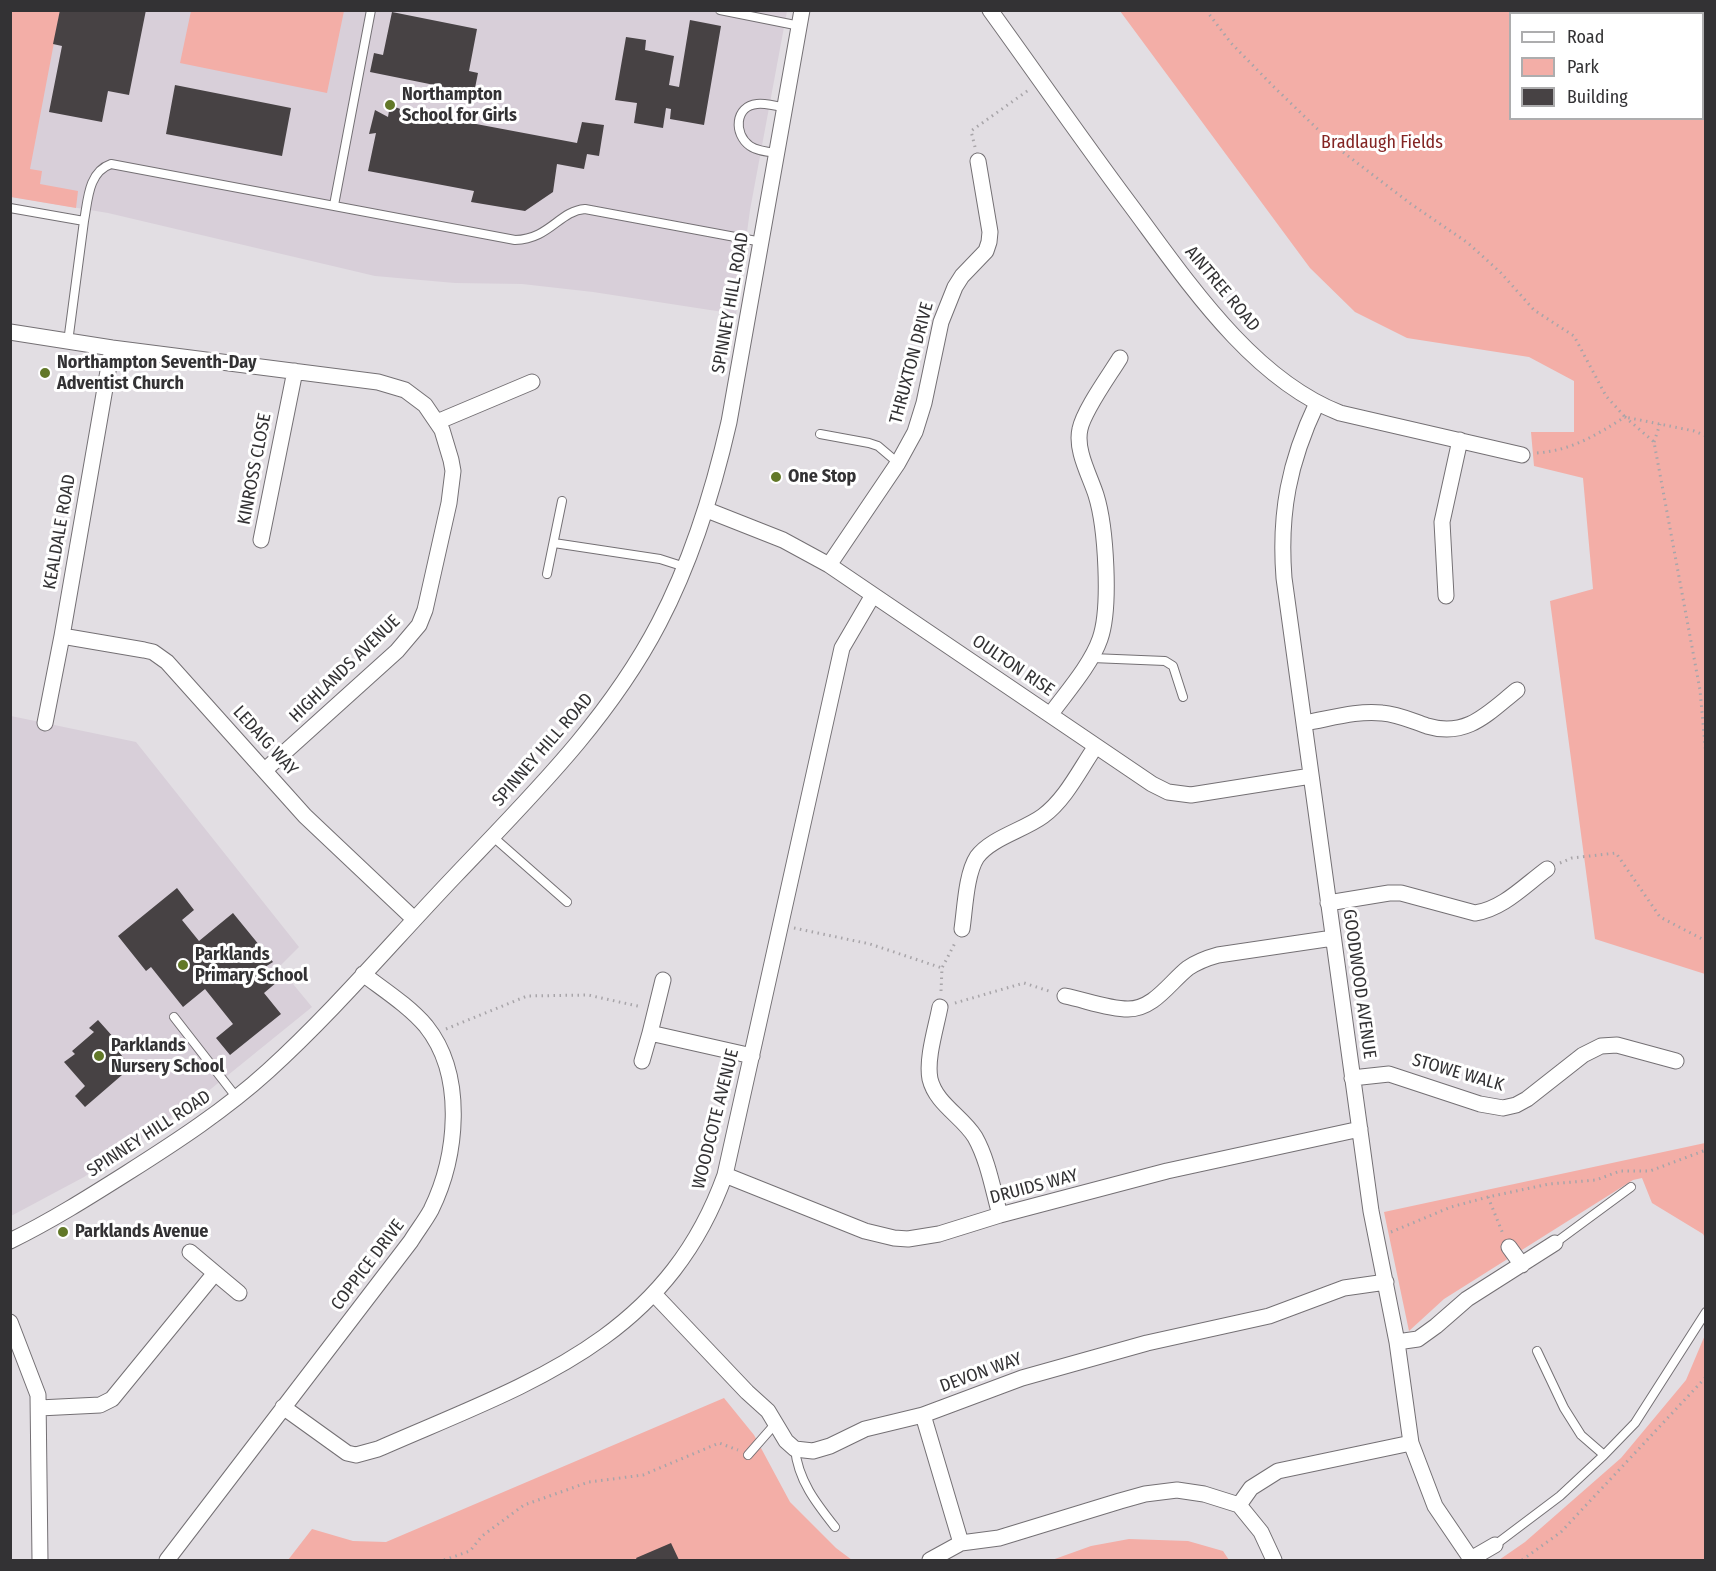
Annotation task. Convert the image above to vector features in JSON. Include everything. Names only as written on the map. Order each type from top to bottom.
[{"type":"street","name":"SPINNEY HILL ROAD","points":[[10,1241],[143,1162],[237,1098],[295,1045],[570,753],[615,694],[658,625],[685,567],[706,510],[729,422],[802,10]]},
{"type":"street","name":"AINTREE ROAD","points":[[990,10],[1164,250],[1207,304],[1269,369],[1317,403],[1346,414],[1522,455]]},
{"type":"street","name":"THRUXTON DRIVE","points":[[829,565],[898,463],[920,418],[937,335],[955,287],[981,256],[989,242],[990,232],[978,161]]},
{"type":"street","name":"HIGHLANDS AVENUE","points":[[10,332],[112,348],[358,378],[392,385],[416,397],[437,422],[446,439],[452,460],[452,484],[430,591],[419,625],[397,651],[265,770]]},
{"type":"street","name":"KEALDALE ROAD","points":[[45,723],[112,348]]},
{"type":"street","points":[[1050,716],[1090,658],[1100,639],[1104,623],[1105,560],[1101,514],[1081,448],[1080,430],[1088,411],[1120,358]]},
{"type":"street","name":"KINROSS CLOSE","points":[[261,540],[295,371]]},
{"type":"street","points":[[437,422],[532,382]]},
{"type":"street","name":"GOODWOOD AVENUE","points":[[1317,403],[1298,448],[1289,480],[1281,531],[1284,578],[1352,1078],[1376,1235],[1397,1342],[1411,1443],[1435,1506],[1470,1560],[1495,1545]]},
{"type":"street","points":[[1446,596],[1442,522],[1460,440]]},
{"type":"street","name":"OULTON RISE","points":[[706,510],[783,540],[829,565],[1050,716],[1152,784],[1168,792],[1191,795],[1311,776]]},
{"type":"street","name":"WOODCOTE AVENUE","points":[[284,1407],[336,1447],[356,1455],[365,1453],[487,1401],[568,1361],[604,1338],[654,1294],[690,1248],[710,1213],[725,1175],[842,648],[873,595]]},
{"type":"street","name":"LEDAIG WAY","points":[[62,636],[144,650],[160,656],[176,670],[323,834],[414,919]]},
{"type":"street","points":[[1304,723],[1381,712],[1394,714],[1444,731],[1457,729],[1484,716],[1516,690]]},
{"type":"street","points":[[962,929],[970,873],[977,857],[993,844],[1034,822],[1052,807],[1096,746]]},
{"type":"street","points":[[1328,903],[1401,893],[1474,912],[1485,911],[1502,902],[1547,869]]},
{"type":"street","points":[[1065,996],[1119,1008],[1138,1008],[1156,997],[1187,969],[1206,959],[1218,955],[1333,938]]},
{"type":"street","name":"COPPICE DRIVE","points":[[167,1560],[411,1241],[437,1196],[451,1138],[452,1104],[445,1063],[432,1035],[413,1013],[363,974]]},
{"type":"street","points":[[642,1061],[663,980]]},
{"type":"street","points":[[940,1007],[930,1062],[930,1081],[942,1100],[976,1139],[1000,1215]]},
{"type":"street","points":[[650,1033],[752,1056]]},
{"type":"street","name":"STOWE WALK","points":[[1352,1078],[1389,1074],[1480,1104],[1503,1108],[1527,1099],[1582,1055],[1600,1046],[1617,1045],[1676,1061]]},
{"type":"street","name":"DRUIDS WAY","points":[[725,1175],[865,1231],[908,1239],[939,1234],[1000,1215],[1229,1156],[1360,1128]]},
{"type":"street","points":[[1397,1342],[1418,1339],[1467,1299],[1555,1242]]},
{"type":"street","points":[[1509,1247],[1522,1265]]},
{"type":"street","points":[[190,1252],[239,1293]]},
{"type":"street","points":[[39,1408],[100,1405],[112,1399],[215,1273]]},
{"type":"street","name":"DEVON WAY","points":[[795,1449],[813,1451],[830,1446],[865,1429],[923,1415],[1023,1378],[1147,1343],[1269,1316],[1344,1288],[1386,1282]]},
{"type":"street","points":[[654,1294],[768,1411],[786,1441],[795,1449]]},
{"type":"street","points":[[10,1322],[35,1382],[39,1408],[40,1560]]},
{"type":"street","points":[[923,1415],[962,1543]]},
{"type":"street","points":[[1239,1504],[1251,1488],[1278,1471],[1411,1443]]},
{"type":"street","points":[[930,1560],[962,1543],[999,1538],[1145,1494],[1177,1490],[1204,1494],[1239,1504],[1261,1532],[1274,1560]]},
{"type":"lane","points":[[334,205],[371,10]]},
{"type":"lane","points":[[720,10],[800,26]]},
{"type":"lane","points":[[777,153],[758,150],[747,144],[740,135],[738,119],[747,107],[756,104],[785,108]]},
{"type":"lane","points":[[68,342],[84,221],[95,176],[101,167],[111,164],[515,240],[536,237],[571,213],[585,209],[762,242]]},
{"type":"lane","points":[[10,208],[84,221]]},
{"type":"lane","points":[[820,434],[878,446],[898,463]]},
{"type":"lane","points":[[548,574],[562,501]]},
{"type":"lane","points":[[554,543],[660,559],[685,567]]},
{"type":"lane","points":[[1090,658],[1165,661],[1173,666],[1183,697]]},
{"type":"lane","points":[[492,836],[567,902]]},
{"type":"lane","points":[[174,1017],[237,1098]]},
{"type":"lane","points":[[1555,1242],[1631,1187]]},
{"type":"lane","points":[[1495,1545],[1560,1496],[1635,1423],[1706,1312]]},
{"type":"lane","points":[[1538,1351],[1564,1408],[1581,1434],[1604,1455]]},
{"type":"lane","points":[[748,1455],[776,1423]]},
{"type":"lane","points":[[795,1449],[796,1466],[812,1497],[835,1527]]},
{"type":"path","points":[[1206,10],[1239,52],[1335,146],[1411,204],[1468,243],[1501,273],[1534,310],[1574,336],[1606,396],[1625,417],[1654,442]]},
{"type":"path","points":[[978,161],[970,131],[1041,81]]},
{"type":"path","points":[[1522,455],[1547,452],[1586,442],[1625,417],[1694,431],[1706,436]]},
{"type":"path","points":[[1660,424],[1654,442],[1700,690],[1706,756]]},
{"type":"path","points":[[1547,869],[1572,858],[1616,853],[1660,917],[1706,941]]},
{"type":"path","points":[[781,925],[870,944],[942,968]]},
{"type":"path","points":[[962,929],[942,968],[940,1007],[1024,983],[1065,996]]},
{"type":"path","points":[[432,1035],[527,996],[588,995],[655,1010]]},
{"type":"path","points":[[1376,1235],[1397,1231],[1451,1207],[1488,1197],[1549,1184],[1596,1180],[1620,1171],[1650,1171],[1706,1150]]},
{"type":"path","points":[[1488,1197],[1509,1247]]},
{"type":"path","points":[[1522,1560],[1561,1532],[1706,1377]]},
{"type":"path","points":[[444,1560],[470,1551],[482,1536],[524,1505],[589,1482],[643,1475],[719,1443],[748,1455]]},
{"type":"shaded area","name":"Northampton School for Girls","points":[[10,11],[787,11],[750,210],[736,314],[593,292],[522,284],[455,283],[375,276],[108,213],[11,197]]},
{"type":"shaded area","name":"Parklands Primary School","points":[[11,716],[136,742],[299,947],[279,967],[312,1007],[196,1101],[84,1177],[11,1216]]},
{"type":"green space","points":[[10,11],[60,11],[30,169],[42,171],[40,184],[78,191],[76,208],[11,197]]},
{"type":"green space","points":[[191,11],[344,11],[327,93],[180,63]]},
{"type":"green space","name":"Bradlaugh Fields","points":[[1120,11],[1705,11],[1705,974],[1595,939],[1550,601],[1593,589],[1583,478],[1534,466],[1531,432],[1574,432],[1574,381],[1529,357],[1407,338],[1355,312],[1310,268]]},
{"type":"green space","points":[[1705,1143],[1705,1238],[1703,1234],[1652,1203],[1642,1178],[1633,1180],[1444,1299],[1409,1331],[1384,1212]]},
{"type":"green space","points":[[1705,1335],[1705,1560],[1499,1560],[1525,1542],[1621,1458],[1686,1380]]},
{"type":"green space","points":[[724,1398],[754,1435],[790,1502],[836,1548],[852,1560],[288,1560],[312,1529],[353,1541],[386,1542]]},
{"type":"green space","points":[[1129,1539],[1188,1541],[1223,1551],[1229,1560],[1052,1560],[1091,1546]]},
{"type":"building","points":[[60,10],[146,10],[129,95],[108,91],[102,122],[49,112],[62,46],[53,44]]},
{"type":"building","points":[[392,12],[477,29],[469,71],[478,73],[474,93],[370,72],[374,53],[383,55]]},
{"type":"building","points":[[690,20],[721,26],[704,125],[670,119],[671,109],[666,108],[663,128],[634,123],[637,103],[615,100],[626,37],[646,40],[645,50],[674,56],[669,85],[679,87]]},
{"type":"building","points":[[175,85],[291,108],[282,156],[166,134]]},
{"type":"building","points":[[390,105],[408,112],[407,117],[423,119],[423,114],[577,143],[582,122],[604,125],[599,156],[587,154],[584,169],[557,164],[553,192],[525,211],[471,202],[474,191],[368,171],[376,133],[369,134],[375,110],[388,117]]},
{"type":"building","name":"Parklands Primary School","points":[[177,888],[194,910],[182,920],[199,941],[233,913],[273,962],[265,967],[277,982],[264,993],[281,1014],[230,1055],[216,1038],[233,1024],[205,989],[183,1007],[151,967],[146,971],[118,936]]},
{"type":"building","points":[[98,1020],[123,1048],[119,1052],[126,1061],[117,1069],[122,1075],[85,1107],[75,1096],[85,1086],[64,1062],[75,1054],[72,1051],[94,1032],[89,1028]]},
{"type":"building","points":[[671,1543],[679,1560],[637,1560],[636,1558]]},
{"type":"place","name":"Northampton School for Girls","points":[[390,105]]},
{"type":"place","name":"Northampton Seventh-Day Adventist Church","points":[[45,373]]},
{"type":"place","name":"One Stop","points":[[776,477]]},
{"type":"place","name":"Parklands Primary School","points":[[183,965]]},
{"type":"place","name":"Parklands Nursery School","points":[[99,1056]]},
{"type":"place","name":"Parklands Avenue","points":[[63,1232]]}]
